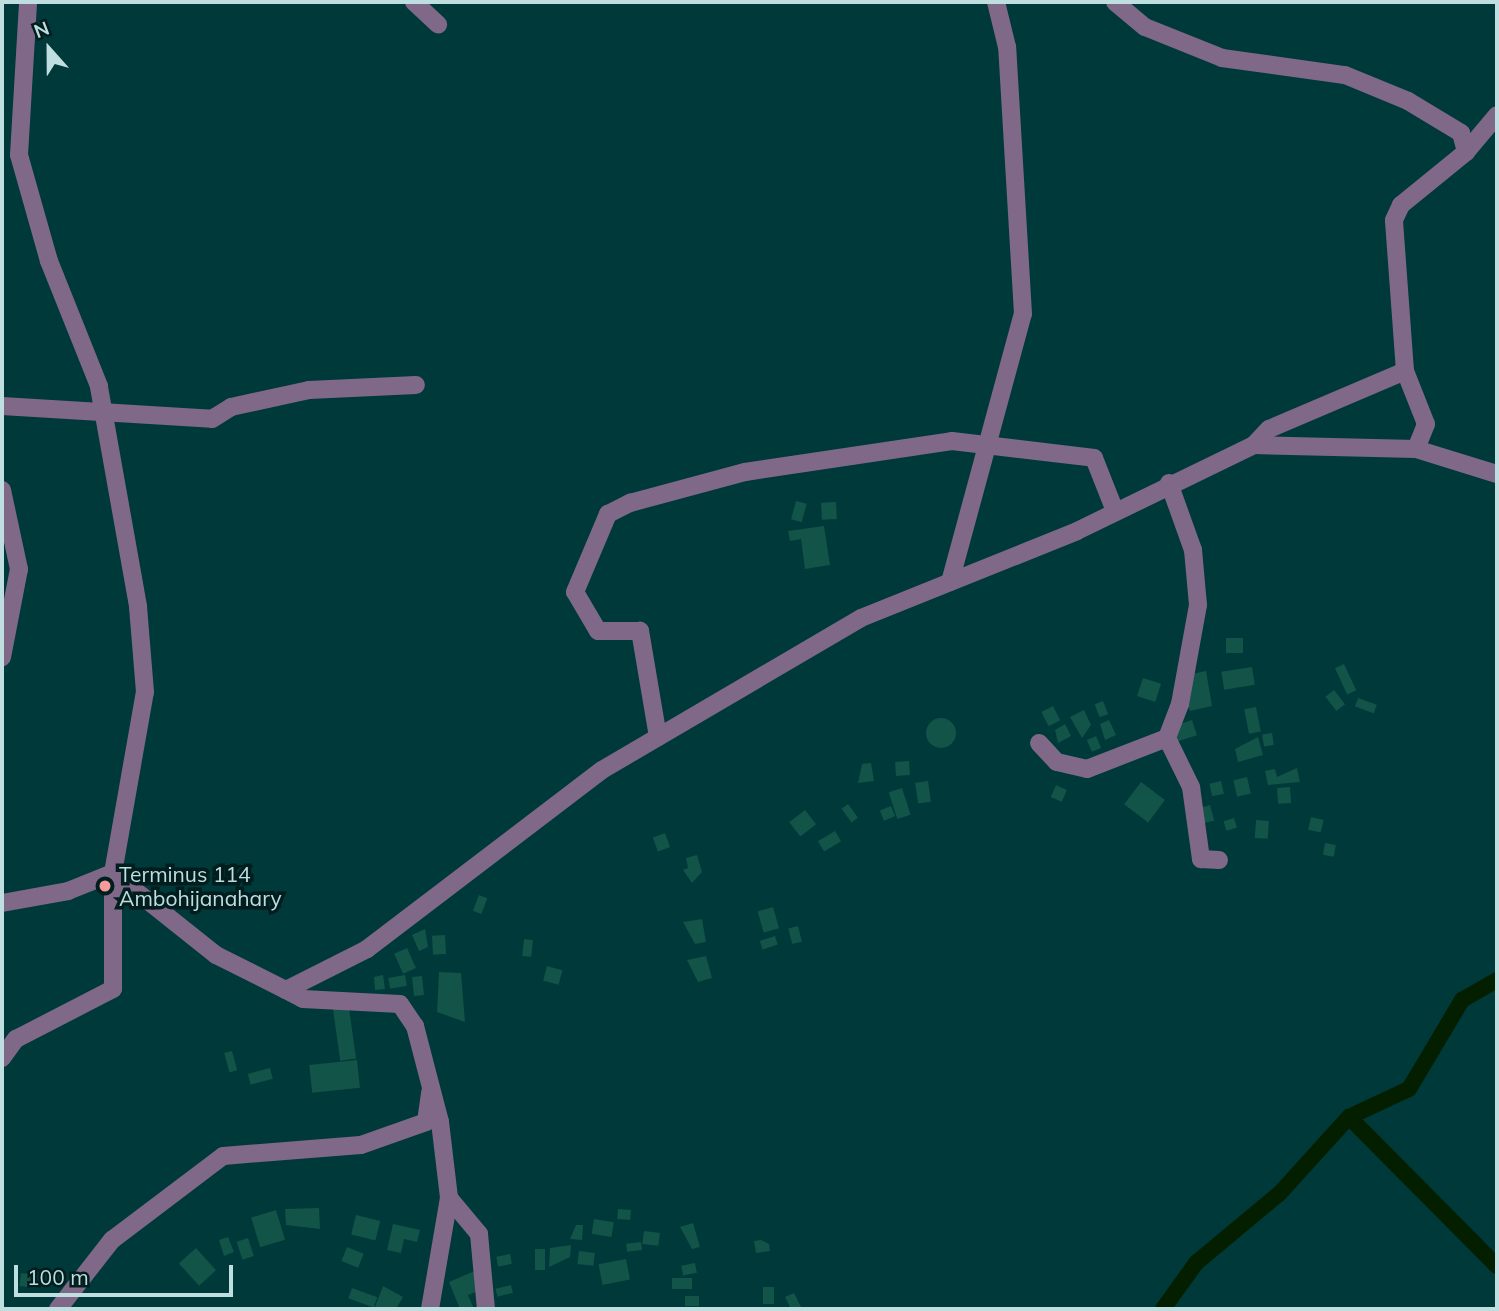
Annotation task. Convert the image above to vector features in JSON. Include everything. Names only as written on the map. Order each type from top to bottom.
[{"type":"street","points":[[2,1058],[16,1039],[113,989],[113,873],[145,692],[138,606],[105,417],[82,331],[26,194],[19,155],[28,2]]},
{"type":"street","points":[[414,2],[438,24]]},
{"type":"street","points":[[950,582],[989,448],[995,400],[1023,314],[1008,61],[996,2]]},
{"type":"street","points":[[1115,2],[1145,27],[1222,58],[1345,75],[1408,101],[1461,133],[1466,152]]},
{"type":"street","points":[[1416,449],[1426,424],[1405,371],[1394,220],[1401,205],[1466,152],[1497,115]]},
{"type":"street","points":[[286,990],[367,949],[602,770],[861,618],[1115,511],[1168,483],[1254,444],[1269,429],[1405,371]]},
{"type":"street","points":[[2,406],[105,417],[212,419],[231,407],[309,390],[416,385]]},
{"type":"street","points":[[658,737],[639,631],[597,631],[575,592],[608,514],[745,472],[952,441],[989,448],[1094,458],[1115,511]]},
{"type":"street","points":[[1254,444],[1416,449],[1497,474]]},
{"type":"street","points":[[1168,483],[1193,550],[1198,605],[1180,704],[1167,738],[1191,787],[1200,859],[1219,860]]},
{"type":"street","points":[[2,490],[19,569],[2,657]]},
{"type":"street","points":[[1040,743],[1057,762],[1087,769],[1167,738]]},
{"type":"street","points":[[2,903],[68,891],[113,873]]},
{"type":"street","points":[[113,873],[216,955],[303,999],[400,1004],[425,1049],[449,1198],[430,1309]]},
{"type":"street","points":[[58,1309],[112,1240],[223,1156],[361,1145],[426,1122],[430,1092]]},
{"type":"street","points":[[449,1198],[478,1234],[486,1309]]},
{"type":"building","points":[[796,501],[807,504],[802,522],[791,519]]},
{"type":"building","points":[[836,502],[837,519],[822,520],[821,503]]},
{"type":"building","points":[[824,526],[830,565],[805,569],[801,539],[790,541],[788,531]]},
{"type":"building","points":[[1226,638],[1243,638],[1243,653],[1226,653]]},
{"type":"building","points":[[1344,664],[1356,690],[1347,695],[1335,668]]},
{"type":"building","points":[[1252,667],[1255,685],[1224,690],[1221,672]]},
{"type":"building","points":[[1206,671],[1212,706],[1190,711],[1178,677]]},
{"type":"building","points":[[1143,678],[1161,684],[1155,702],[1137,696]]},
{"type":"building","points":[[1334,690],[1345,704],[1336,711],[1325,697]]},
{"type":"building","points":[[1358,698],[1377,705],[1374,713],[1355,706]]},
{"type":"building","points":[[1103,701],[1108,714],[1100,717],[1095,704]]},
{"type":"building","points":[[1053,706],[1060,720],[1049,726],[1041,712]]},
{"type":"building","points":[[1256,707],[1261,732],[1249,734],[1244,709]]},
{"type":"building","points":[[1084,710],[1091,725],[1082,738],[1070,717]]},
{"type":"building","points":[[941,718],[952,722],[956,733],[952,744],[941,748],[930,744],[926,733],[930,722]]},
{"type":"building","points":[[1109,720],[1116,735],[1105,740],[1100,724]]},
{"type":"building","points":[[1192,720],[1197,735],[1171,744],[1166,728]]},
{"type":"building","points":[[1065,724],[1071,736],[1058,743],[1055,730]]},
{"type":"building","points":[[1272,733],[1274,745],[1264,746],[1262,735]]},
{"type":"building","points":[[1096,736],[1101,748],[1092,752],[1087,740]]},
{"type":"building","points":[[1258,737],[1263,755],[1238,762],[1235,749]]},
{"type":"building","points":[[909,761],[910,775],[896,776],[895,762]]},
{"type":"building","points":[[871,763],[874,781],[858,783],[862,764]]},
{"type":"building","points":[[1297,768],[1300,782],[1268,785],[1265,771],[1275,769],[1277,777]]},
{"type":"building","points":[[1247,777],[1251,794],[1237,797],[1233,780]]},
{"type":"building","points":[[928,781],[931,802],[918,804],[915,783]]},
{"type":"building","points":[[1221,781],[1224,794],[1212,796],[1209,784]]},
{"type":"building","points":[[1141,782],[1165,800],[1148,822],[1124,804]]},
{"type":"building","points":[[1056,785],[1067,790],[1062,802],[1051,797]]},
{"type":"building","points":[[1290,787],[1291,803],[1278,804],[1277,788]]},
{"type":"building","points":[[902,788],[911,815],[897,819],[889,792]]},
{"type":"building","points":[[848,804],[858,818],[852,822],[842,809]]},
{"type":"building","points":[[1210,805],[1214,820],[1191,827],[1187,811]]},
{"type":"building","points":[[891,806],[895,816],[884,821],[880,810]]},
{"type":"building","points":[[805,810],[816,824],[800,836],[789,822]]},
{"type":"building","points":[[1311,817],[1324,820],[1321,833],[1308,830]]},
{"type":"building","points":[[1234,818],[1237,828],[1226,831],[1223,821]]},
{"type":"building","points":[[1256,820],[1269,821],[1268,839],[1255,838]]},
{"type":"building","points":[[835,831],[841,841],[824,852],[818,841]]},
{"type":"building","points":[[665,833],[670,847],[658,852],[653,837]]},
{"type":"building","points":[[1325,843],[1336,845],[1334,857],[1323,855]]},
{"type":"building","points":[[697,855],[702,872],[692,883],[683,870],[688,868],[686,858]]},
{"type":"building","points":[[479,895],[487,898],[481,914],[473,911]]},
{"type":"building","points":[[773,907],[779,928],[764,933],[758,911]]},
{"type":"building","points":[[702,919],[706,942],[695,944],[683,922]]},
{"type":"building","points":[[798,926],[802,942],[792,944],[788,928]]},
{"type":"building","points":[[425,929],[428,947],[419,951],[412,935]]},
{"type":"building","points":[[445,935],[446,954],[433,955],[432,936]]},
{"type":"building","points":[[775,936],[778,945],[763,950],[760,941]]},
{"type":"building","points":[[524,939],[533,940],[531,957],[522,956]]},
{"type":"building","points":[[407,948],[416,968],[403,974],[394,954]]},
{"type":"building","points":[[706,956],[712,978],[698,982],[687,960]]},
{"type":"building","points":[[547,966],[562,970],[559,985],[543,980]]},
{"type":"building","points":[[439,972],[461,973],[465,1022],[437,1012]]},
{"type":"building","points":[[383,975],[385,989],[375,990],[374,977]]},
{"type":"building","points":[[405,975],[407,986],[390,989],[388,978]]},
{"type":"building","points":[[422,976],[424,995],[414,996],[412,977]]},
{"type":"building","points":[[348,1001],[356,1058],[340,1061],[332,1003]]},
{"type":"building","points":[[232,1051],[237,1070],[229,1072],[224,1053]]},
{"type":"building","points":[[357,1060],[360,1088],[312,1093],[309,1065]]},
{"type":"building","points":[[270,1068],[273,1079],[251,1085],[248,1074]]},
{"type":"building","points":[[319,1208],[320,1229],[286,1225],[285,1209]]},
{"type":"building","points":[[618,1209],[631,1210],[630,1220],[617,1219]]},
{"type":"building","points":[[276,1210],[285,1240],[260,1247],[251,1218]]},
{"type":"building","points":[[356,1215],[380,1221],[375,1240],[351,1234]]},
{"type":"building","points":[[594,1219],[614,1222],[611,1237],[592,1234]]},
{"type":"building","points":[[693,1223],[700,1247],[692,1249],[680,1227]]},
{"type":"building","points":[[393,1224],[420,1230],[417,1242],[404,1239],[401,1253],[387,1250]]},
{"type":"building","points":[[576,1225],[583,1225],[582,1240],[570,1239]]},
{"type":"building","points":[[644,1231],[660,1233],[658,1246],[642,1244]]},
{"type":"building","points":[[228,1237],[234,1252],[224,1256],[219,1240]]},
{"type":"building","points":[[248,1238],[254,1256],[242,1260],[237,1242]]},
{"type":"building","points":[[761,1240],[769,1244],[770,1251],[756,1253],[754,1241]]},
{"type":"building","points":[[641,1242],[642,1250],[627,1252],[626,1244]]},
{"type":"building","points":[[571,1245],[570,1257],[549,1267],[550,1248]]},
{"type":"building","points":[[347,1247],[364,1254],[358,1268],[341,1261]]},
{"type":"building","points":[[196,1248],[216,1270],[199,1286],[179,1263]]},
{"type":"building","points":[[535,1249],[545,1249],[545,1270],[535,1270]]},
{"type":"building","points":[[579,1251],[595,1253],[593,1266],[577,1264]]},
{"type":"building","points":[[510,1254],[512,1264],[498,1266],[496,1257]]},
{"type":"building","points":[[626,1259],[630,1280],[603,1285],[599,1264]]},
{"type":"building","points":[[695,1263],[697,1273],[683,1275],[681,1266]]},
{"type":"building","points":[[477,1270],[485,1288],[468,1295],[474,1309],[460,1309],[449,1282]]},
{"type":"building","points":[[21,1273],[38,1275],[36,1288],[19,1286]]},
{"type":"building","points":[[672,1278],[692,1278],[692,1289],[672,1289]]},
{"type":"building","points":[[511,1285],[513,1293],[497,1297],[495,1289]]},
{"type":"building","points":[[383,1286],[403,1297],[396,1309],[375,1307]]},
{"type":"building","points":[[763,1287],[774,1287],[774,1304],[763,1304]]},
{"type":"building","points":[[352,1288],[377,1297],[374,1308],[348,1298]]},
{"type":"building","points":[[794,1293],[802,1309],[791,1309],[785,1297]]},
{"type":"building","points":[[685,1296],[699,1296],[699,1306],[685,1306]]},
{"type":"waterway","points":[[1163,1309],[1196,1263],[1280,1193],[1349,1117],[1409,1089],[1462,1000],[1497,980]]},
{"type":"waterway","points":[[1349,1117],[1497,1266]]},
{"type":"place","name":"Terminus 114 Ambohijanahary","points":[[105,886]]}]
